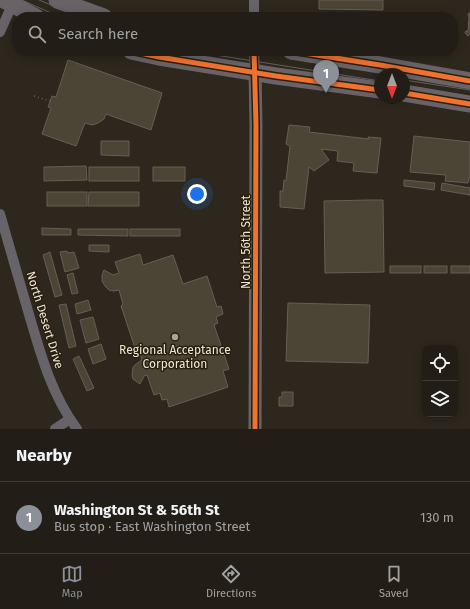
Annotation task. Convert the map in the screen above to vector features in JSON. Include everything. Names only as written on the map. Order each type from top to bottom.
[{"type":"main road","points":[[58,0],[90,12]]},
{"type":"main road","points":[[8,2],[27,12]]},
{"type":"main road","points":[[156,56],[166,58],[254,60],[374,89]]},
{"type":"main road","points":[[323,56],[470,81]]},
{"type":"main road","points":[[410,95],[470,104]]},
{"type":"street","points":[[254,0],[254,12]]},
{"type":"street","points":[[0,32],[8,2]]},
{"type":"street","name":"North 56th Street","points":[[254,60],[256,125],[255,429]]},
{"type":"street","name":"North Desert Drive","points":[[0,214],[40,355],[53,387],[77,429]]},
{"type":"street","points":[[55,429],[70,419]]},
{"type":"path","points":[[34,96],[50,101]]},
{"type":"building","points":[[319,0],[383,0],[383,10],[319,9]]},
{"type":"building","points":[[469,13],[470,33],[468,36],[465,33],[468,31]]},
{"type":"building","points":[[68,60],[162,93],[151,130],[106,114],[104,119],[98,123],[92,125],[85,123],[76,146],[42,134],[51,108],[48,107],[52,96],[56,97]]},
{"type":"building","points":[[289,125],[310,127],[309,132],[369,139],[368,137],[381,138],[377,173],[353,171],[354,163],[337,161],[338,151],[321,149],[329,160],[314,171],[309,167],[304,209],[280,207],[280,191],[283,191],[284,180],[286,181],[290,146],[286,144]]},
{"type":"building","points":[[414,136],[470,142],[470,178],[468,183],[445,181],[446,175],[410,172]]},
{"type":"building","points":[[101,141],[129,141],[129,156],[101,155]]},
{"type":"building","points":[[86,166],[87,180],[44,181],[44,167]]},
{"type":"building","points":[[89,167],[139,167],[139,181],[89,181]]},
{"type":"building","points":[[153,167],[185,167],[185,181],[153,181]]},
{"type":"building","points":[[404,180],[435,183],[434,190],[404,186]]},
{"type":"building","points":[[442,183],[470,188],[470,195],[441,190]]},
{"type":"building","points":[[47,192],[87,192],[87,206],[47,206]]},
{"type":"building","points":[[89,192],[139,192],[139,206],[88,206]]},
{"type":"building","points":[[383,200],[384,272],[325,273],[324,201]]},
{"type":"building","points":[[42,228],[71,229],[71,235],[42,235]]},
{"type":"building","points":[[78,229],[128,229],[128,236],[78,235]]},
{"type":"building","points":[[130,229],[180,229],[180,236],[130,236]]},
{"type":"building","points":[[89,245],[109,245],[109,252],[89,251]]},
{"type":"building","points":[[67,251],[67,253],[74,252],[79,268],[65,272],[60,252]]},
{"type":"building","points":[[50,252],[62,295],[55,297],[43,255]]},
{"type":"building","name":"Regional Acceptance Corporation","points":[[140,254],[143,265],[173,255],[183,284],[207,276],[217,307],[221,306],[223,314],[216,317],[218,323],[214,325],[229,369],[223,371],[228,387],[169,407],[167,399],[162,400],[160,393],[154,395],[147,375],[144,376],[140,384],[133,379],[133,367],[142,360],[139,350],[136,351],[121,306],[123,304],[119,290],[109,290],[102,281],[102,275],[104,270],[113,275],[119,273],[115,262]]},
{"type":"building","points":[[390,266],[421,266],[421,273],[390,273]]},
{"type":"building","points":[[424,266],[447,266],[447,273],[424,273]]},
{"type":"building","points":[[451,266],[470,266],[470,273],[451,273]]},
{"type":"building","points":[[73,273],[78,293],[72,294],[67,275]]},
{"type":"building","points":[[88,300],[91,310],[77,314],[75,304]]},
{"type":"building","points":[[288,303],[370,305],[368,363],[286,361]]},
{"type":"building","points":[[66,304],[76,346],[69,348],[59,305]]},
{"type":"building","points":[[93,317],[99,339],[86,343],[80,320]]},
{"type":"building","points":[[101,344],[106,359],[93,364],[88,349]]},
{"type":"building","points":[[79,356],[94,388],[87,391],[73,359]]},
{"type":"building","points":[[282,392],[293,392],[293,406],[279,406],[279,397],[282,397]]},
{"type":"tram line","points":[[22,0],[49,12]]},
{"type":"tram line","points":[[39,0],[68,12]]},
{"type":"tram line","points":[[222,56],[374,80]]},
{"type":"tram line","points":[[410,81],[470,90]]},
{"type":"cycle path","points":[[154,56],[276,76],[374,89]]},
{"type":"cycle path","points":[[254,56],[256,125],[255,429]]},
{"type":"cycle path","points":[[323,56],[470,81]]},
{"type":"cycle path","points":[[410,94],[470,104]]},
{"type":"place","name":"Washington St & 56th St","points":[[326,93]]},
{"type":"place","name":"Regional Acceptance Corporation","points":[[175,337]]}]
